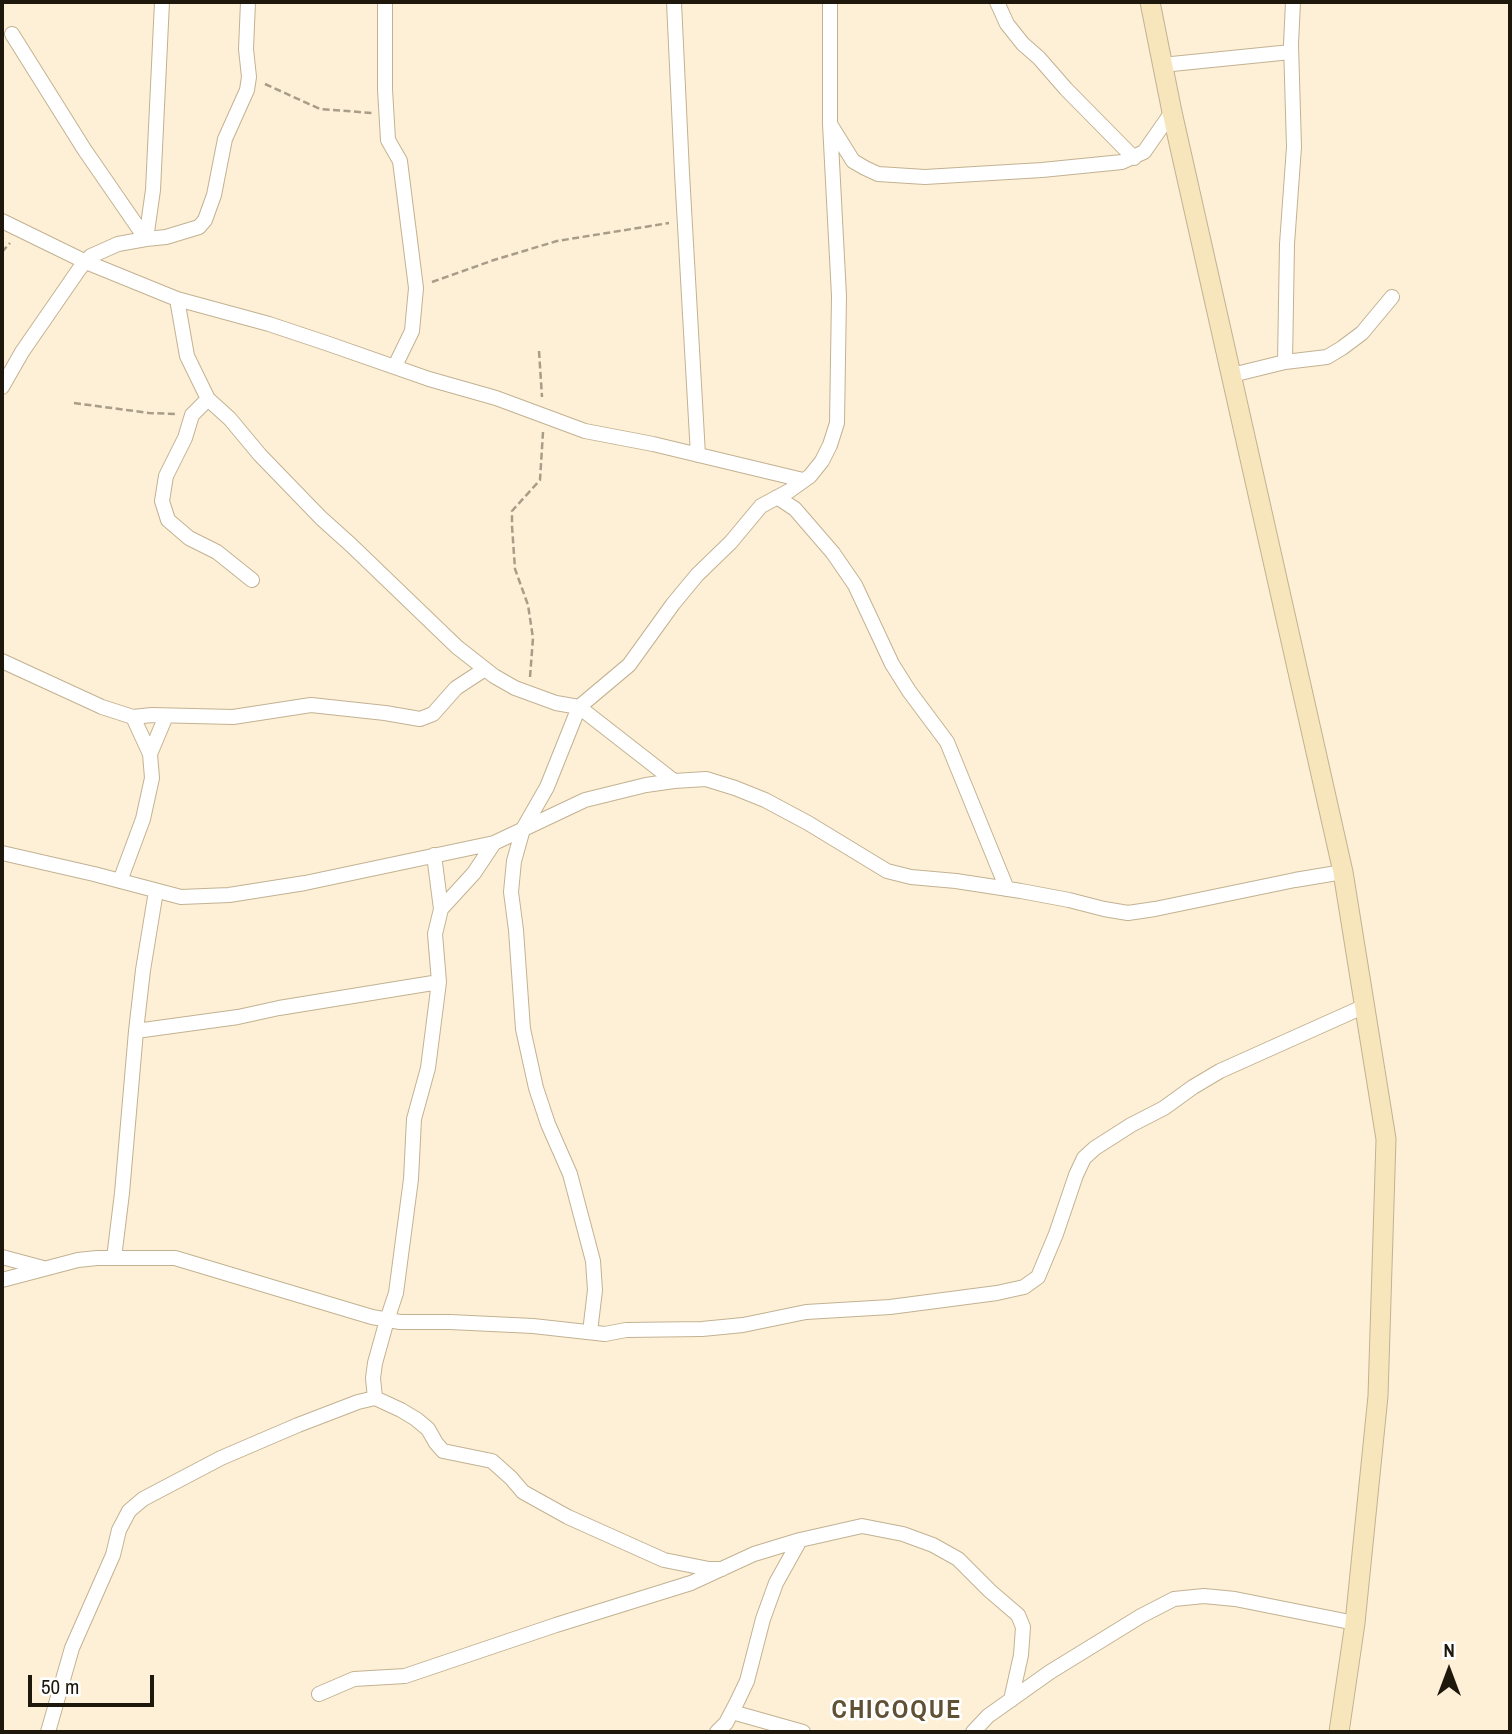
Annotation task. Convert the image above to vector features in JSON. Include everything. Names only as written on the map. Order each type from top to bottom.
[{"type":"street","points":[[146,239],[153,190],[162,2]]},
{"type":"street","points":[[2,387],[22,352],[91,256],[118,244],[166,237],[199,227],[205,220],[214,195],[225,139],[244,98],[249,77],[246,49],[248,2]]},
{"type":"street","points":[[385,2],[388,140],[400,161],[415,288],[412,331],[395,366]]},
{"type":"street","points":[[674,2],[698,455]]},
{"type":"street","points":[[590,1332],[596,1290],[593,1261],[570,1174],[536,1088],[523,1029],[511,891],[514,861],[523,829],[547,787],[579,707],[629,665],[697,575],[731,542],[761,506],[810,476],[830,445],[837,423],[839,296],[830,124],[830,2]]},
{"type":"street","points":[[997,2],[1007,24],[1023,44],[1133,158]]},
{"type":"street","points":[[1150,2],[1172,112],[1343,872],[1387,1139],[1378,1396],[1355,1623],[1339,1732]]},
{"type":"street","points":[[1285,362],[1287,244],[1294,148],[1291,52],[1293,2]]},
{"type":"street","points":[[12,34],[146,239]]},
{"type":"street","points":[[1162,65],[1291,52]]},
{"type":"street","points":[[830,124],[853,161],[865,169],[878,174],[925,177],[1122,162],[1144,152],[1172,112]]},
{"type":"street","points":[[2,221],[86,261],[177,299],[269,324],[429,379],[496,398],[585,431],[653,444],[803,480]]},
{"type":"street","points":[[1232,375],[1285,362],[1327,357],[1362,333],[1392,297]]},
{"type":"street","points":[[177,299],[187,356],[208,399],[230,419],[260,455],[321,518],[457,648],[485,669],[515,688],[556,703],[579,707],[674,781]]},
{"type":"street","points":[[208,399],[192,415],[185,438],[166,476],[162,501],[168,520],[189,538],[217,552],[252,580]]},
{"type":"street","points":[[777,498],[795,509],[833,553],[855,586],[909,691],[947,742],[1007,889]]},
{"type":"street","points":[[2,661],[102,707],[134,717],[233,717],[311,705],[420,719],[433,714],[456,688],[485,669]]},
{"type":"street","points":[[150,754],[166,716]]},
{"type":"street","points":[[120,881],[143,819],[152,778],[150,754],[134,717]]},
{"type":"street","points":[[2,853],[181,897],[229,895],[305,883],[494,843],[585,800],[646,785],[706,779],[745,792],[808,822],[887,871],[911,877],[1007,889],[1128,913],[1343,872]]},
{"type":"street","points":[[440,909],[474,873],[494,843]]},
{"type":"street","points":[[375,1398],[375,1363],[396,1293],[411,1179],[414,1119],[428,1068],[439,982],[435,934],[440,909],[434,855]]},
{"type":"street","points":[[114,1258],[136,1031],[156,891]]},
{"type":"street","points":[[136,1031],[238,1017],[279,1007],[439,982]]},
{"type":"street","points":[[2,1280],[78,1260],[175,1258],[372,1318],[605,1334],[626,1330],[702,1329],[743,1325],[806,1312],[925,1303],[997,1293],[1024,1287],[1038,1277],[1076,1175],[1084,1158],[1095,1148],[1164,1108],[1220,1071],[1364,1006]]},
{"type":"street","points":[[2,1257],[44,1268]]},
{"type":"street","points":[[48,1732],[72,1648],[113,1555],[119,1530],[129,1511],[143,1499],[221,1458],[358,1402],[375,1398],[415,1419],[428,1429],[443,1451],[492,1461],[523,1492],[568,1517],[664,1560],[722,1569]]},
{"type":"street","points":[[319,1694],[354,1679],[405,1676],[691,1583],[754,1554],[862,1526],[903,1534],[933,1545],[958,1559],[1018,1615],[1023,1627],[1021,1655],[1011,1700]]},
{"type":"street","points":[[717,1732],[726,1723],[747,1681],[763,1619],[776,1583],[800,1540]]},
{"type":"street","points":[[973,1732],[988,1716],[1050,1672],[1174,1599],[1204,1596],[1235,1599],[1355,1623]]},
{"type":"street","points":[[732,1712],[803,1732]]},
{"type":"path","points":[[249,77],[320,109],[386,114]]},
{"type":"path","points":[[415,288],[557,241],[684,221]]},
{"type":"path","points":[[539,351],[543,415],[540,480],[512,511],[515,569],[528,605],[533,638],[529,676],[539,696]]},
{"type":"path","points":[[74,403],[149,413],[192,415]]},
{"type":"district","name":"CHICOQUE","points":[[897,1711]]}]
